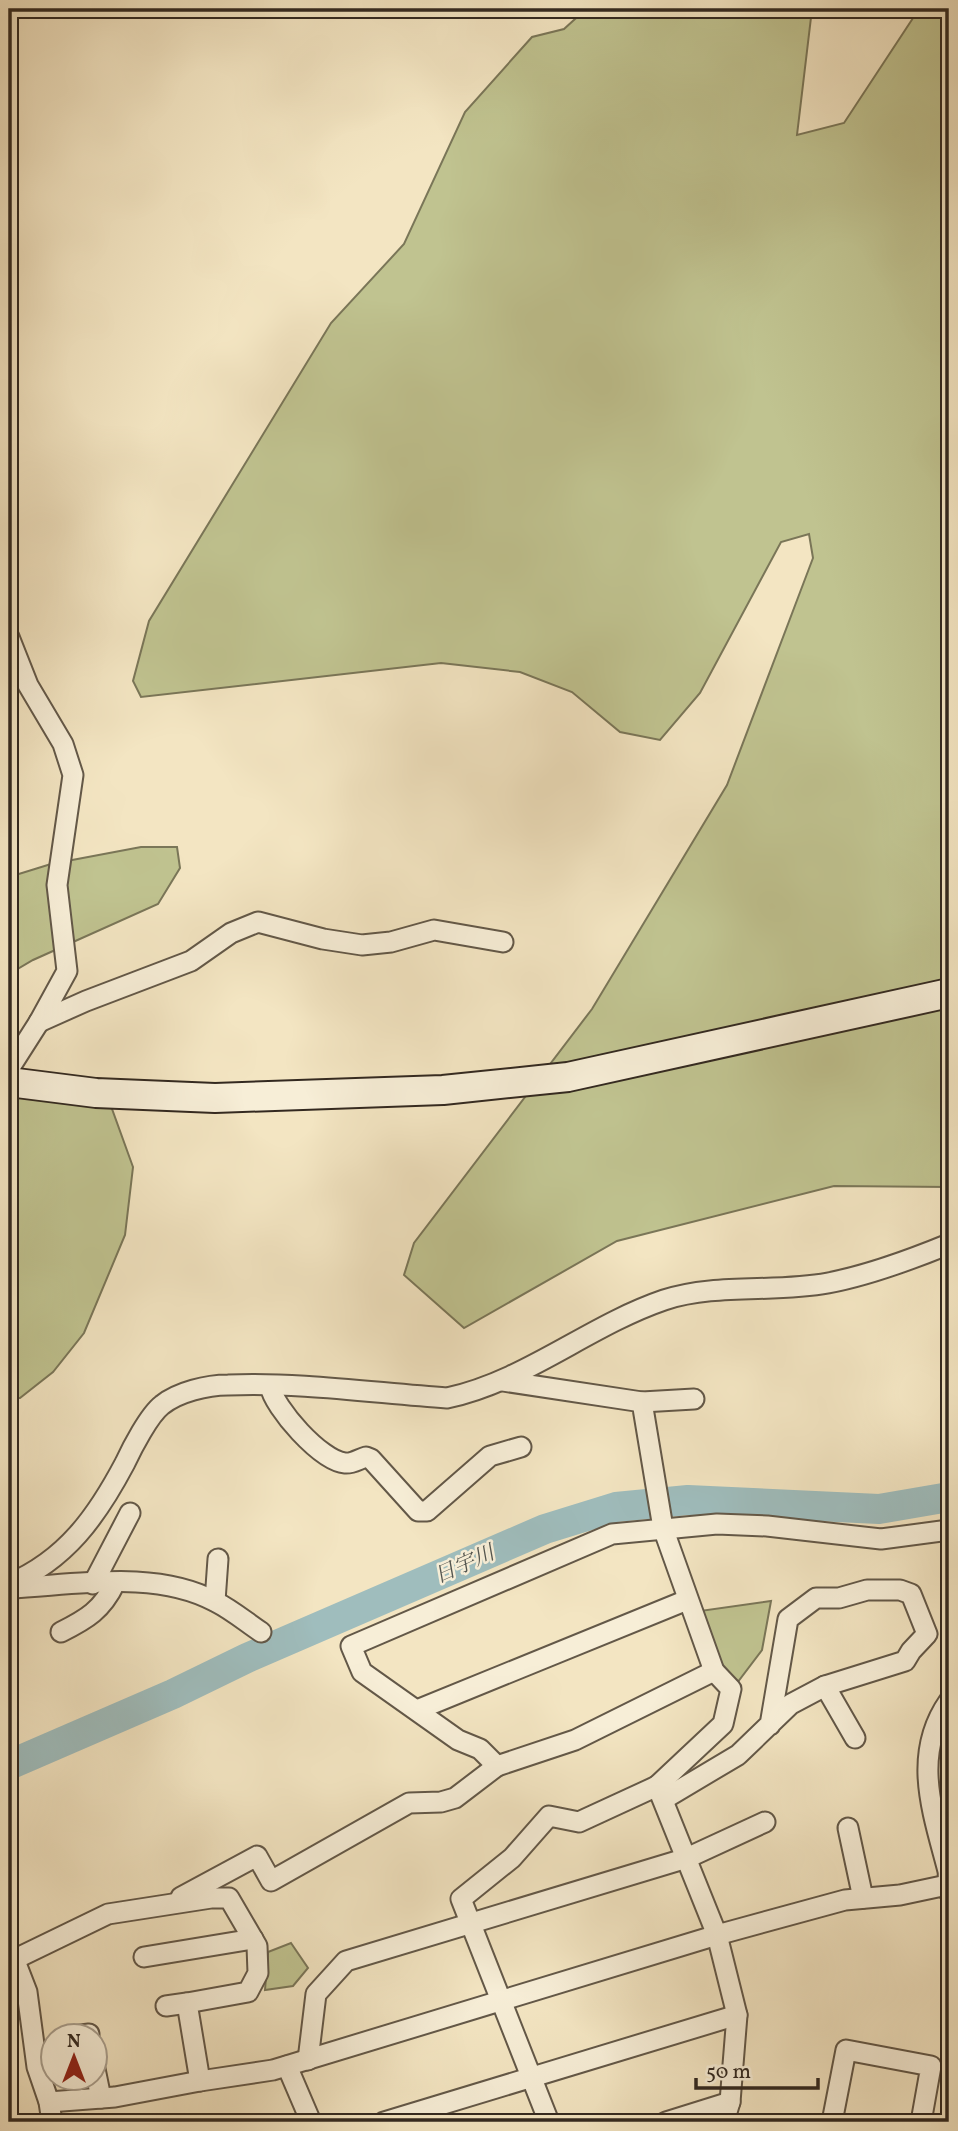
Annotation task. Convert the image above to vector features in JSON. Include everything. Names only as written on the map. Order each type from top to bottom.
[{"type":"street","points":[[9,637],[28,685],[63,744],[73,775],[57,885],[67,971],[9,1069]]},
{"type":"street","points":[[39,1022],[191,961],[231,933],[258,922],[323,939],[362,945],[391,942],[434,930],[503,942]]},
{"type":"street","points":[[9,1082],[96,1093],[215,1098],[443,1090],[568,1077],[949,993]]},
{"type":"street","points":[[12,1580],[71,1544],[107,1498],[137,1440],[161,1405],[191,1391],[226,1385],[270,1386],[447,1398],[503,1381],[583,1338],[665,1300],[696,1292],[827,1283],[905,1262],[949,1244]]},
{"type":"street","points":[[503,1381],[642,1402],[694,1399]]},
{"type":"street","points":[[270,1386],[272,1396],[283,1412],[320,1450],[341,1463],[348,1464],[366,1457],[371,1459],[418,1511],[427,1511],[490,1456],[521,1447]]},
{"type":"street","points":[[642,1402],[663,1528],[714,1671],[731,1689],[723,1724],[661,1792]]},
{"type":"street","points":[[93,1584],[130,1513]]},
{"type":"street","points":[[497,1766],[480,1749],[458,1740],[362,1672],[351,1646],[612,1534],[717,1524],[767,1526],[881,1539],[949,1530]]},
{"type":"street","points":[[215,1601],[218,1558]]},
{"type":"street","points":[[12,1580],[93,1584],[139,1581],[177,1587],[215,1601],[261,1632]]},
{"type":"street","points":[[61,1632],[87,1619],[107,1600],[115,1583]]},
{"type":"street","points":[[549,2122],[461,1899],[512,1858],[549,1816],[579,1822],[661,1792],[738,1755],[770,1725],[791,1704],[825,1686],[905,1661],[927,1634],[911,1594],[900,1590],[867,1590],[839,1598],[816,1598],[788,1619],[770,1725]]},
{"type":"street","points":[[417,1710],[687,1600]]},
{"type":"street","points":[[166,1905],[257,1856],[271,1881],[409,1803],[442,1802],[456,1798],[497,1766],[575,1740],[714,1671]]},
{"type":"street","points":[[825,1686],[855,1738]]},
{"type":"street","points":[[49,2102],[101,2098],[287,2066],[845,1900],[900,1895],[949,1882],[928,1790],[929,1749],[949,1701]]},
{"type":"street","points":[[661,1792],[717,1936],[737,2015],[730,2102],[723,2122]]},
{"type":"street","points":[[307,2060],[316,1994],[346,1961],[687,1858],[765,1822]]},
{"type":"street","points":[[848,1828],[863,1898]]},
{"type":"street","points":[[52,2122],[49,2102],[37,2067],[27,1992],[12,1961],[108,1914],[211,1898],[229,1898],[257,1946],[258,1973],[248,1992],[166,2006]]},
{"type":"street","points":[[144,1957],[172,1946],[253,1939]]},
{"type":"street","points":[[187,2003],[200,2081]]},
{"type":"street","points":[[384,2122],[737,2015]]},
{"type":"street","points":[[832,2122],[846,2050],[931,2066],[920,2122]]},
{"type":"street","points":[[287,2066],[311,2122]]},
{"type":"street","points":[[100,2092],[101,2098]]},
{"type":"street","points":[[666,2122],[730,2102]]},
{"type":"green space","points":[[586,9],[812,9],[797,135],[844,123],[919,9],[949,9],[949,1187],[834,1186],[617,1241],[464,1328],[404,1275],[414,1243],[592,1009],[727,785],[813,558],[809,534],[781,542],[700,693],[660,740],[620,732],[572,692],[520,672],[441,663],[141,697],[133,681],[149,621],[331,323],[404,244],[465,112],[532,37],[564,29]]},
{"type":"green space","points":[[141,847],[177,847],[180,868],[158,904],[33,960],[9,974],[9,877],[51,864]]},
{"type":"green space","points":[[77,1088],[112,1109],[133,1167],[125,1235],[84,1333],[53,1372],[20,1398],[9,1398],[9,1104],[23,1096]]},
{"type":"green space","points":[[771,1601],[762,1650],[737,1683],[720,1668],[700,1611]]},
{"type":"green space","points":[[291,1943],[308,1968],[293,1986],[265,1990],[268,1952]]},
{"type":"waterway","name":"日宇川","points":[[9,1765],[545,1529],[616,1507],[688,1500],[879,1509],[949,1497]]}]
